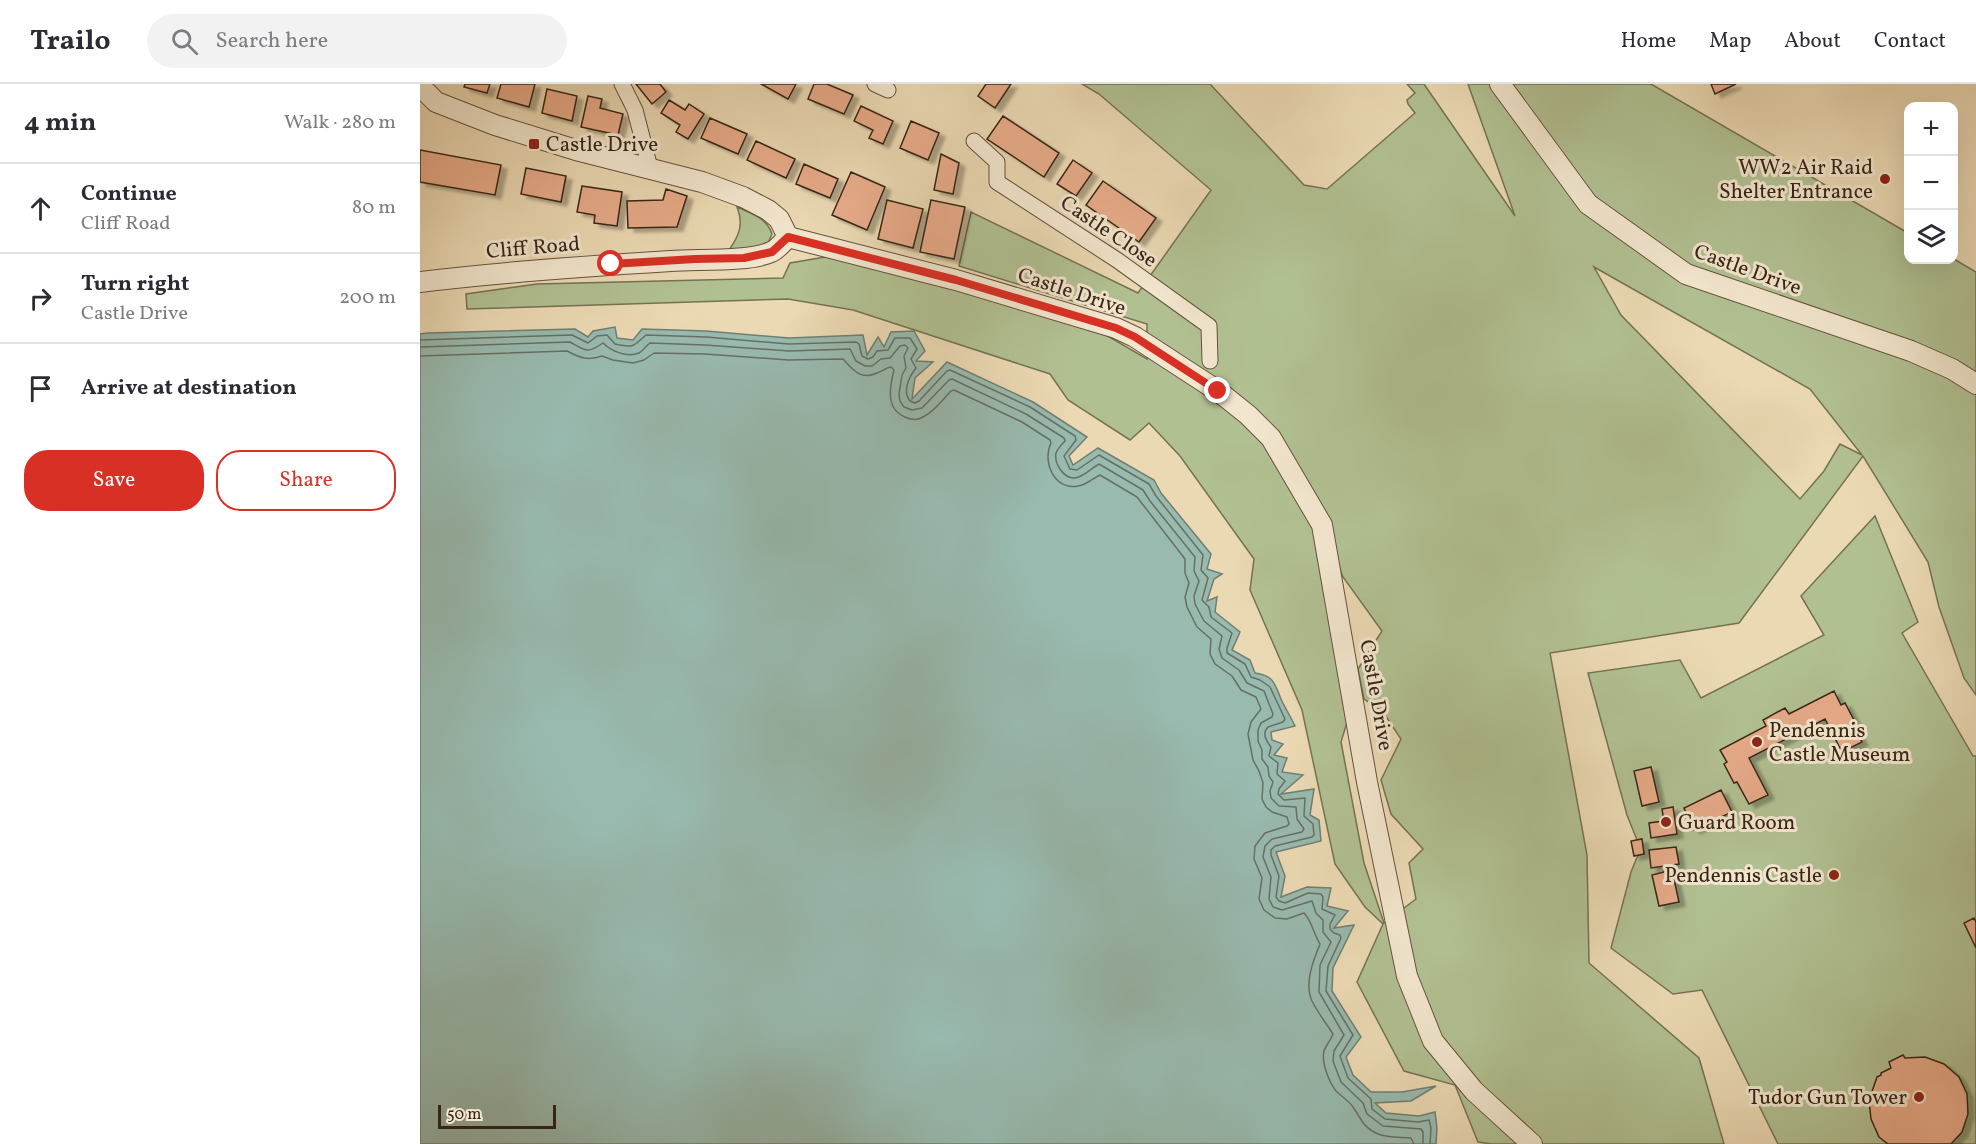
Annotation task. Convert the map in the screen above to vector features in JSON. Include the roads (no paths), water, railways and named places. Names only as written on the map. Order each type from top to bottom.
[{"type":"street","points":[[622,84],[635,110],[650,168]]},
{"type":"street","name":"Castle Drive","points":[[1500,84],[1588,204],[1686,274],[1911,351],[1952,369],[1976,384]]},
{"type":"street","points":[[420,86],[436,102],[469,116],[576,150],[702,182],[743,197],[768,210],[779,219],[788,237]]},
{"type":"street","name":"Castle Close","points":[[974,141],[996,162],[997,182],[1117,260],[1209,326],[1210,361]]},
{"type":"street","name":"Castle Drive","points":[[788,237],[945,277],[1116,328],[1135,337],[1218,391],[1271,438],[1322,525],[1367,782],[1407,976],[1433,1041],[1474,1091],[1532,1144]]},
{"type":"street","name":"Cliff Road","points":[[420,282],[611,264],[744,258],[772,252],[788,237]]},
{"type":"water","points":[[615,327],[617,338],[633,340],[642,329],[706,331],[789,338],[863,335],[867,355],[878,337],[884,347],[891,332],[914,331],[925,351],[916,361],[933,362],[915,378],[912,399],[947,362],[1033,402],[1087,437],[1069,456],[1073,465],[1098,448],[1154,480],[1161,493],[1211,554],[1207,569],[1222,574],[1214,579],[1207,601],[1217,597],[1215,612],[1240,632],[1232,650],[1250,660],[1255,673],[1270,678],[1295,726],[1271,732],[1272,740],[1283,744],[1274,755],[1287,758],[1282,772],[1303,775],[1281,794],[1314,789],[1310,815],[1319,820],[1321,841],[1276,852],[1285,876],[1281,897],[1307,887],[1331,888],[1327,906],[1348,911],[1334,928],[1354,925],[1333,968],[1332,991],[1361,1037],[1346,1057],[1353,1075],[1371,1092],[1402,1092],[1436,1086],[1411,1101],[1375,1103],[1386,1113],[1419,1116],[1435,1112],[1436,1144],[420,1144],[420,334],[575,329],[588,337],[593,331]]},
{"type":"place","name":"Castle Drive","points":[[534,144]]},
{"type":"place","name":"WW2 Air Raid Shelter Entrance","points":[[1885,179]]},
{"type":"place","name":"Pendennis Castle Museum","points":[[1757,742]]},
{"type":"place","name":"Guard Room","points":[[1666,822]]},
{"type":"place","name":"Pendennis Castle","points":[[1834,875]]},
{"type":"place","name":"Tudor Gun Tower","points":[[1919,1097]]}]
